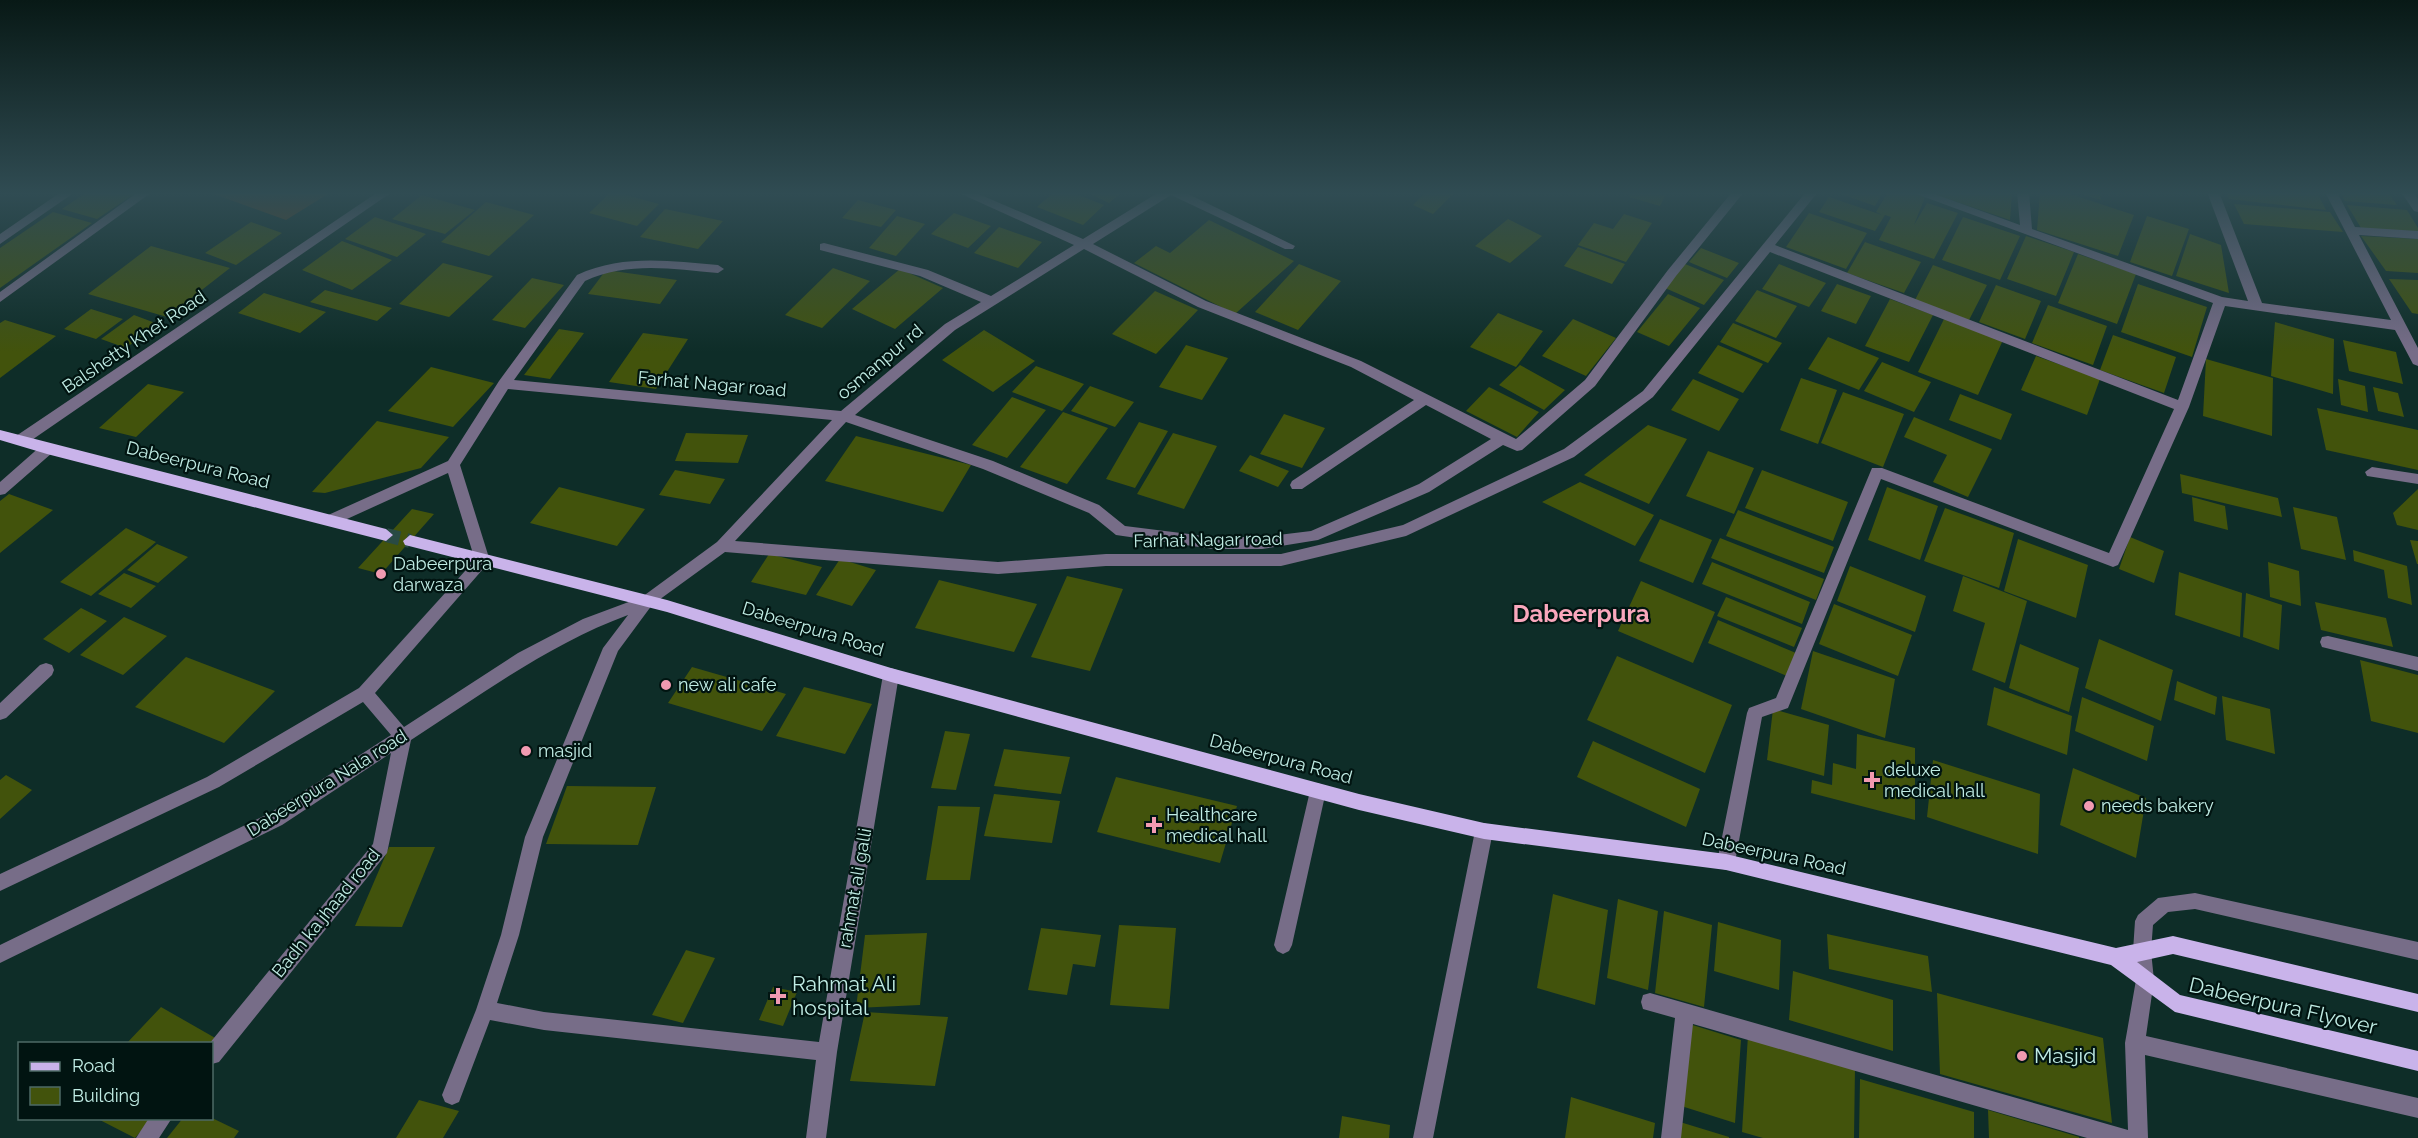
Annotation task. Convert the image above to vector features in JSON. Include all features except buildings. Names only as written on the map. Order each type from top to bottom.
[{"type":"main road","name":"Dabeerpura Road","points":[[0,435],[386,535]]},
{"type":"main road","name":"Dabeerpura Road","points":[[410,541],[647,601],[891,675],[1318,791],[1484,831],[1726,862],[2116,957],[2145,980]]},
{"type":"main road","name":"Dabeerpura Flyover","points":[[2116,957],[2173,945],[2418,1003]]},
{"type":"main road","name":"Dabeerpura Flyover","points":[[2145,980],[2175,1003],[2418,1061]]},
{"type":"street","points":[[0,298],[73,245]]},
{"type":"street","name":"Balshetty Khet Road","points":[[21,440],[308,245]]},
{"type":"street","name":"osmanpur rd","points":[[647,601],[722,546],[844,416],[950,327],[1081,245]]},
{"type":"street","points":[[1085,245],[1202,304],[1356,364],[1517,446],[1590,383],[1694,245]]},
{"type":"street","points":[[2065,245],[2220,301],[2256,304],[2408,335]]},
{"type":"street","points":[[2233,245],[2256,304]]},
{"type":"street","points":[[2359,245],[2408,335],[2418,361]]},
{"type":"street","points":[[824,247],[924,273],[991,301]]},
{"type":"street","points":[[1768,247],[2182,407]]},
{"type":"street","name":"Farhat Nagar road","points":[[722,546],[998,568],[1106,561],[1281,561],[1406,530],[1569,453],[1648,394],[1768,247]]},
{"type":"street","points":[[331,520],[453,465],[504,384],[581,278],[610,265],[632,263],[718,269]]},
{"type":"street","points":[[1726,862],[1755,712],[1782,703],[1877,472],[2113,561],[2182,407],[2220,301]]},
{"type":"street","name":"Farhat Nagar road","points":[[504,384],[844,416],[988,465],[1094,509],[1121,531],[1213,543],[1262,543],[1312,537],[1424,488],[1501,439]]},
{"type":"street","points":[[1297,485],[1425,399]]},
{"type":"street","points":[[0,490],[47,449]]},
{"type":"street","points":[[0,883],[213,782],[365,693],[483,561],[453,465]]},
{"type":"street","points":[[2372,472],[2418,479]]},
{"type":"street","points":[[452,1095],[485,1010],[510,935],[534,837],[611,648],[647,601]]},
{"type":"street","name":"Dabeerpura Nala road","points":[[0,954],[276,819],[403,737],[446,706],[524,658],[588,623],[647,601]]},
{"type":"street","points":[[2328,642],[2418,664]]},
{"type":"street","points":[[2,709],[46,670]]},
{"type":"street","name":"rahmat ali galli","points":[[816,1138],[827,1052],[891,675]]},
{"type":"street","points":[[365,693],[403,737]]},
{"type":"street","name":"Badh ka jhaad road","points":[[213,1054],[381,847],[403,737]]},
{"type":"street","points":[[1283,945],[1318,791]]},
{"type":"street","points":[[1423,1138],[1484,831]]},
{"type":"street","points":[[2138,1138],[2135,1043],[2145,980],[2142,951],[2144,921],[2164,904],[2195,901],[2418,951]]},
{"type":"street","points":[[1650,1002],[2122,1138]]},
{"type":"street","points":[[485,1010],[544,1021],[827,1052]]},
{"type":"street","points":[[1671,1138],[1685,1012]]},
{"type":"street","points":[[2135,1043],[2418,1108]]},
{"type":"street","points":[[146,1138],[161,1120]]},
{"type":"tunnel","points":[[386,535],[410,541]]},
{"type":"place","name":"Dabeerpura darwaza","points":[[381,574]]},
{"type":"place","name":"new ali cafe","points":[[666,685]]},
{"type":"place","name":"masjid","points":[[526,751]]},
{"type":"place","name":"deluxe medical hall","points":[[1872,780]]},
{"type":"place","name":"needs bakery","points":[[2089,806]]},
{"type":"place","name":"Healthcare medical hall","points":[[1154,825]]},
{"type":"place","name":"Rahmat Ali hospital","points":[[778,996]]},
{"type":"place","name":"Masjid","points":[[2022,1056]]},
{"type":"district","name":"Dabeerpura","points":[[1581,614]]}]
